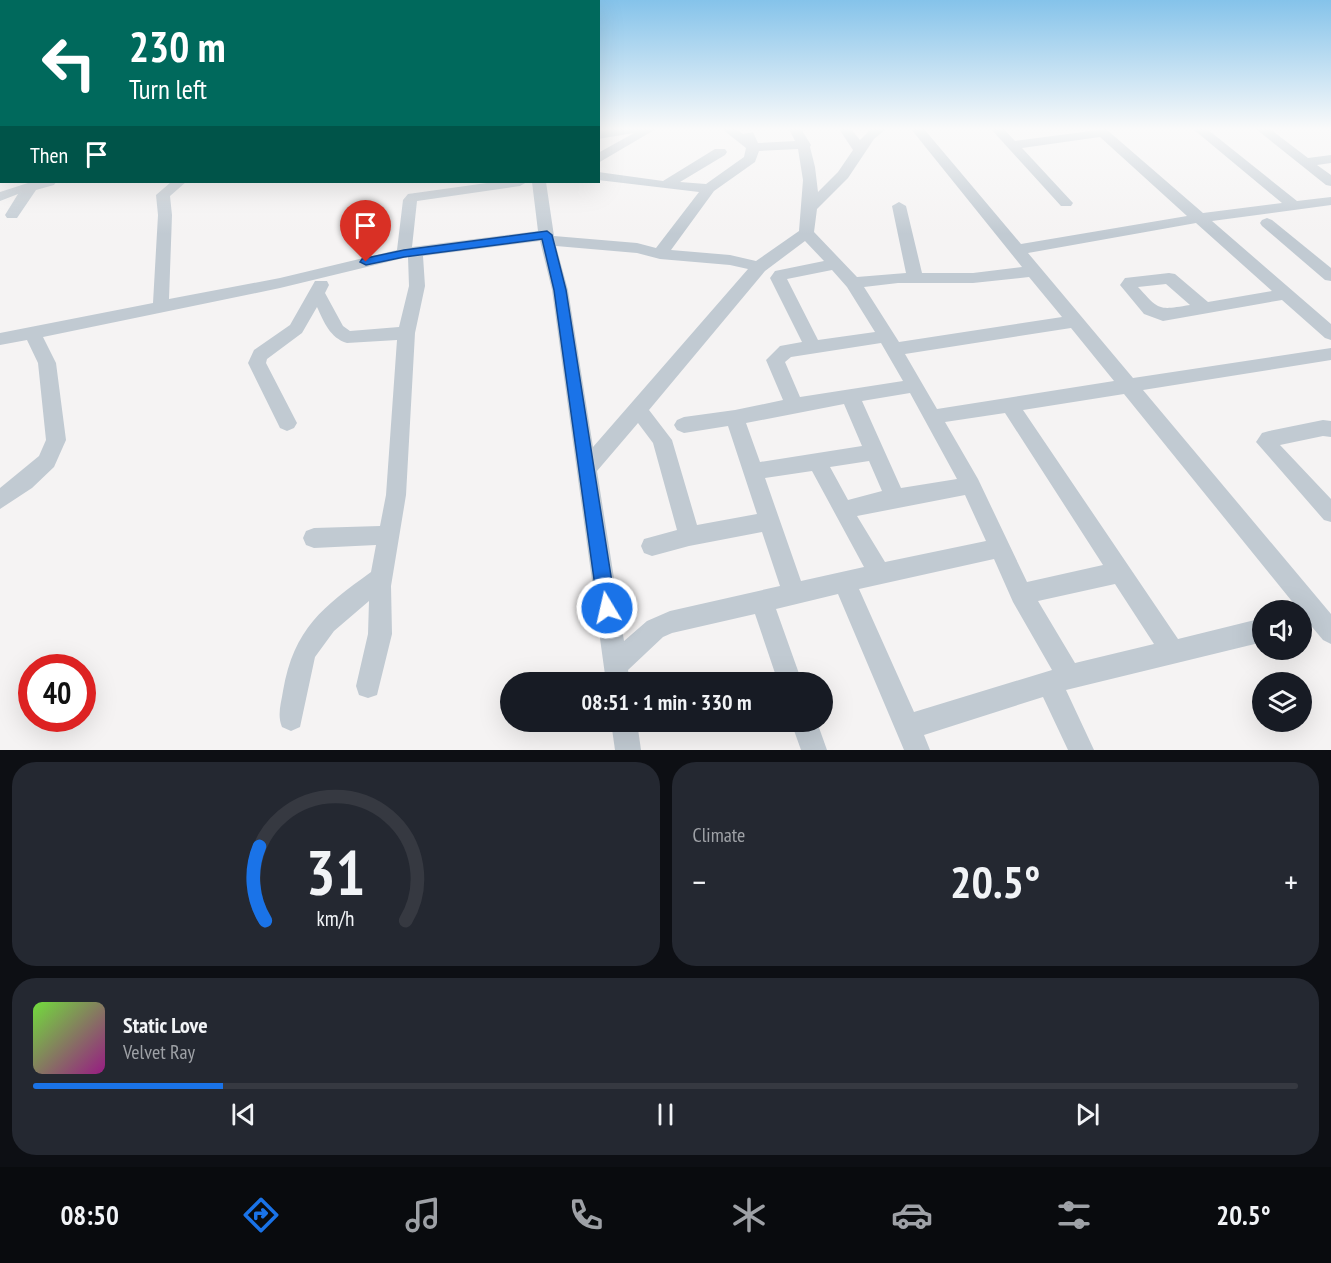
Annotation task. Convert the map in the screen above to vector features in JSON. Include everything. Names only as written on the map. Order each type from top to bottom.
[{"type":"street","points":[[665,185],[700,164]]},
{"type":"street","points":[[660,254],[709,188],[743,164]]},
{"type":"street","points":[[586,469],[759,267],[806,233],[812,206],[808,164]]},
{"type":"street","points":[[812,206],[843,175],[850,164]]},
{"type":"street","points":[[946,164],[1017,250],[1032,272],[1076,321],[1317,623]]},
{"type":"street","points":[[1030,164],[1066,203]]},
{"type":"street","points":[[1138,164],[1331,334]]},
{"type":"street","points":[[1242,164],[1293,205]]},
{"type":"street","points":[[1308,164],[1331,182]]},
{"type":"street","points":[[600,176],[709,188]]},
{"type":"street","points":[[0,197],[44,183]]},
{"type":"street","points":[[161,306],[165,215],[163,195],[178,183]]},
{"type":"street","points":[[368,686],[380,634],[381,578],[396,495],[406,333],[417,286],[409,253],[410,200],[413,197],[513,183]]},
{"type":"street","points":[[539,183],[547,237],[560,290],[617,672]]},
{"type":"street","points":[[12,215],[31,186]]},
{"type":"street","points":[[1017,250],[1199,218],[1293,205],[1329,203]]},
{"type":"street","points":[[899,206],[915,278]]},
{"type":"street","points":[[1267,223],[1331,276]]},
{"type":"street","points":[[806,233],[853,283],[891,342],[913,386],[971,485],[1059,680],[1081,750]]},
{"type":"street","points":[[0,339],[280,282],[409,253],[547,237],[637,248],[660,254],[730,260],[759,267]]},
{"type":"street","points":[[813,347],[778,278],[781,275],[837,264]]},
{"type":"street","points":[[287,423],[258,363],[260,355],[296,329],[329,270]]},
{"type":"street","points":[[853,283],[915,278],[973,278],[1032,272]]},
{"type":"street","points":[[317,293],[338,330],[347,337],[406,333]]},
{"type":"street","points":[[1205,308],[1284,294]]},
{"type":"street","points":[[794,405],[775,360],[786,351],[891,342],[1076,321]]},
{"type":"street","points":[[0,500],[25,482],[47,461],[56,440],[47,363],[32,332]]},
{"type":"street","points":[[931,417],[1331,354]]},
{"type":"street","points":[[684,425],[913,386]]},
{"type":"street","points":[[850,396],[895,498]]},
{"type":"street","points":[[1010,405],[1173,652]]},
{"type":"street","points":[[638,410],[662,440],[689,536]]},
{"type":"street","points":[[735,418],[794,594]]},
{"type":"street","points":[[1331,429],[1312,430],[1269,439],[1266,442],[1331,513]]},
{"type":"street","points":[[753,472],[874,452]]},
{"type":"street","points":[[817,461],[843,512],[879,573]]},
{"type":"street","points":[[843,512],[861,504],[971,485]]},
{"type":"street","points":[[652,546],[689,536],[770,521]]},
{"type":"street","points":[[314,538],[389,535]]},
{"type":"street","points":[[619,672],[655,629],[670,622],[845,583],[879,573],[999,548]]},
{"type":"street","points":[[1021,594],[1120,572]]},
{"type":"street","points":[[291,718],[303,660],[311,642],[346,606],[381,578]]},
{"type":"street","points":[[845,583],[917,750]]},
{"type":"street","points":[[762,601],[787,672]]},
{"type":"street","points":[[907,727],[1059,680],[1252,633]]},
{"type":"street","points":[[625,732],[628,750]]},
{"type":"street","points":[[808,732],[814,750]]},
{"type":"route","points":[[366,262],[404,254],[547,235],[560,290],[607,608]]}]
